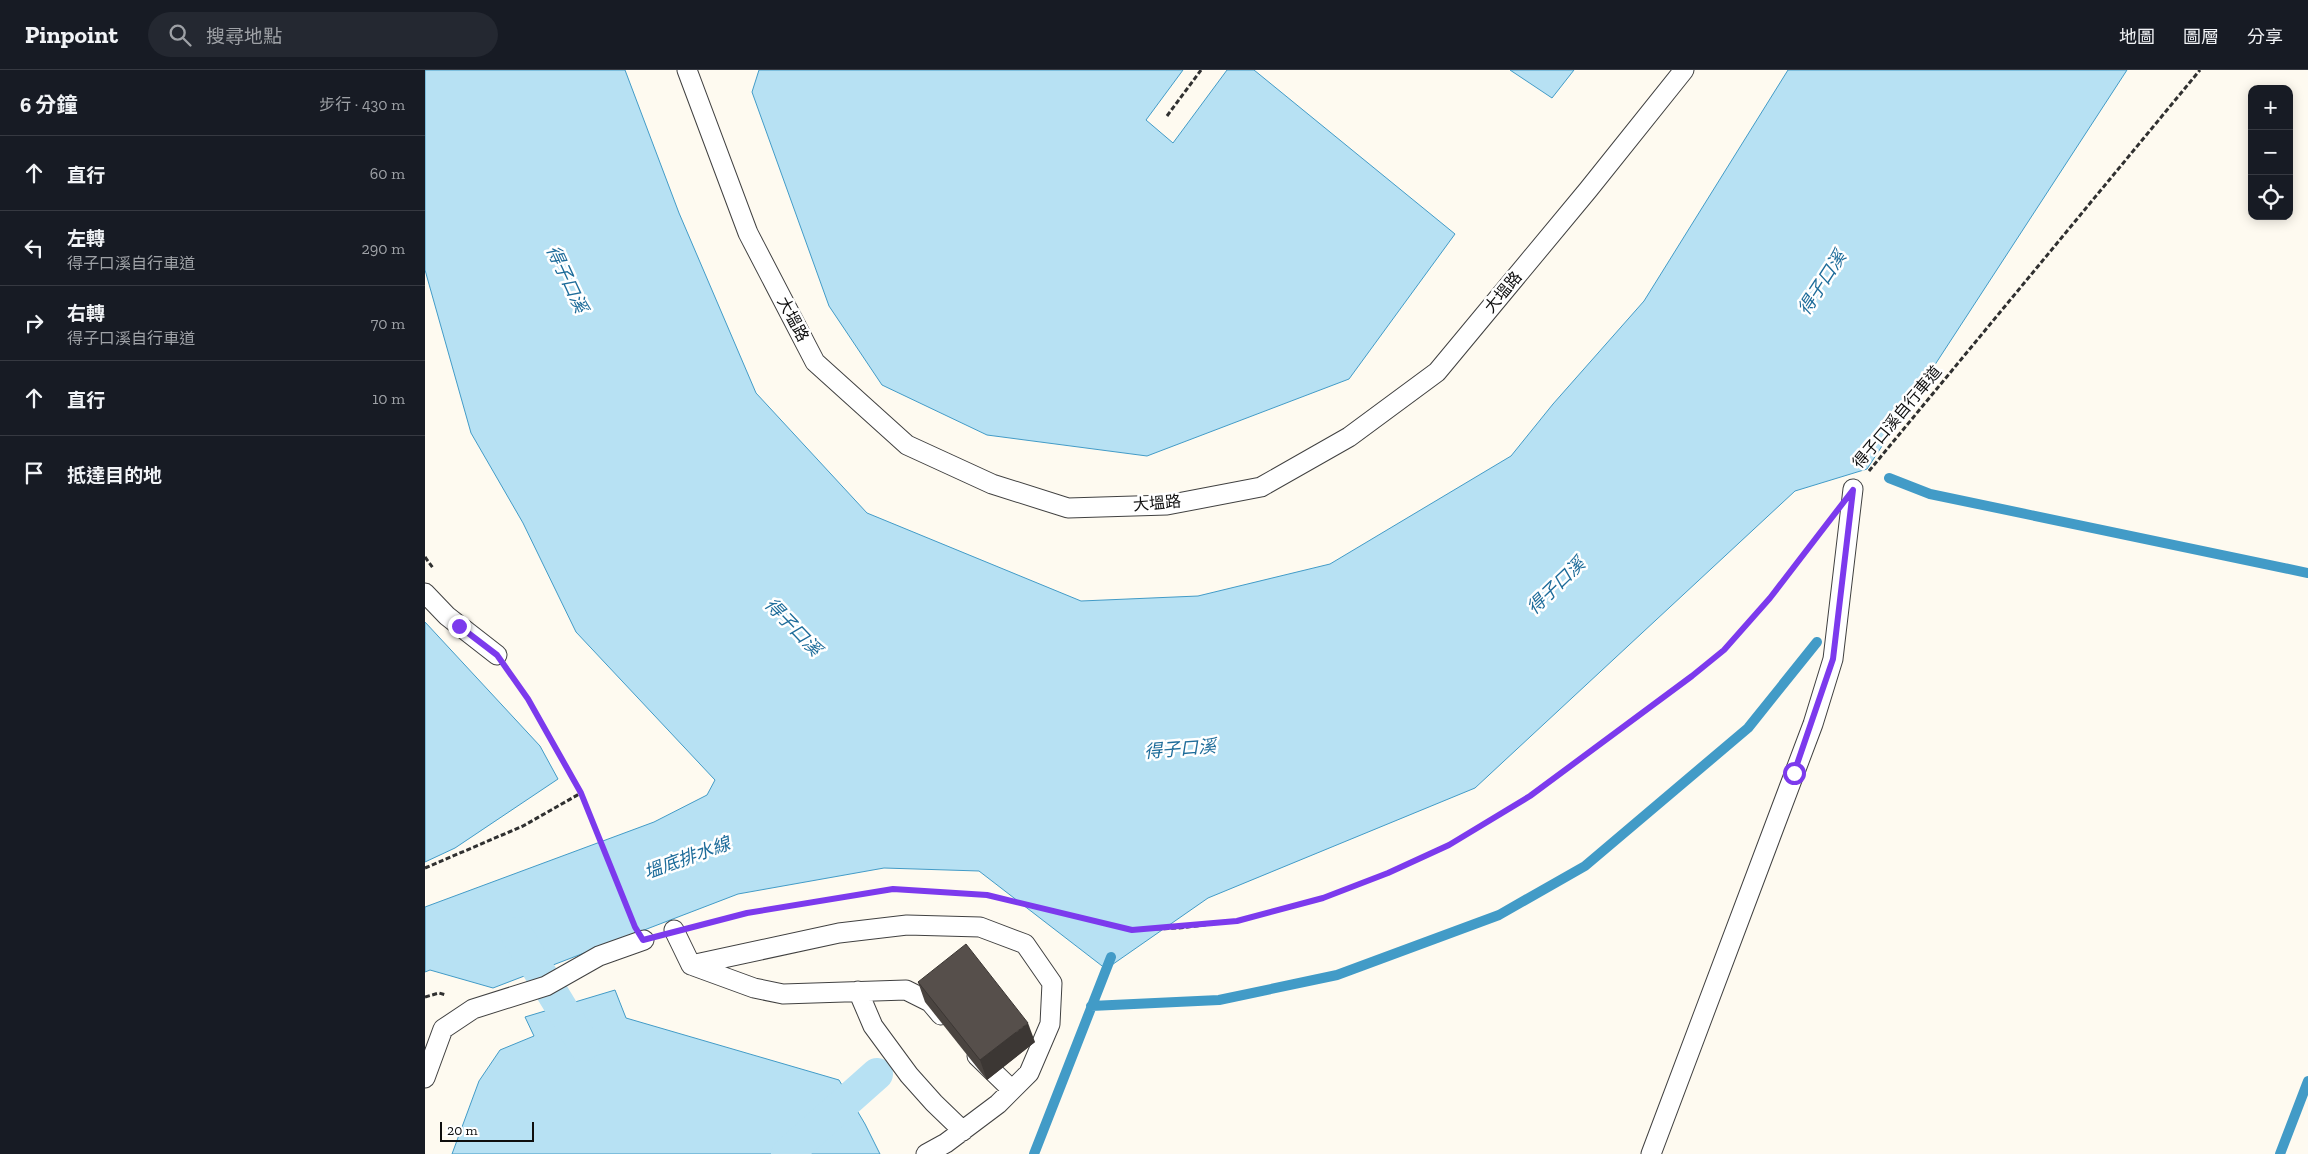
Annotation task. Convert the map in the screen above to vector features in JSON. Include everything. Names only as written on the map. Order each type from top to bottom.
[{"type":"lane","name":"大塭路","points":[[687,70],[748,233],[815,362],[907,445],[991,484],[1068,508],[1167,504],[1261,487],[1349,436],[1437,372],[1588,190],[1684,70]]},
{"type":"lane","points":[[1651,1154],[1813,724],[1833,659],[1853,490]]},
{"type":"lane","points":[[425,593],[447,616],[497,655]]},
{"type":"lane","points":[[691,965],[830,935],[879,927],[907,925],[980,927],[1025,944],[1052,984],[1050,1024],[1029,1073],[998,1104],[963,1131],[926,1154]]},
{"type":"lane","points":[[674,930],[691,965],[755,988],[783,994],[906,990],[930,1002],[960,1037],[1012,1090]]},
{"type":"lane","points":[[425,1078],[443,1029],[473,1009],[546,986],[640,933]]},
{"type":"lane","points":[[858,991],[873,1026],[909,1075],[963,1131]]},
{"type":"path","points":[[1167,116],[1201,70]]},
{"type":"path","name":"得子口溪自行車道","points":[[1853,490],[2200,70]]},
{"type":"path","points":[[674,930],[747,913],[893,889],[987,895],[1132,930],[1237,921],[1323,898],[1388,873],[1449,845],[1530,796],[1692,676],[1724,650],[1763,605],[1824,528]]},
{"type":"path","points":[[425,557],[436,571]]},
{"type":"path","points":[[497,655],[528,699],[581,793],[640,933]]},
{"type":"path","points":[[425,868],[523,826],[581,793]]},
{"type":"water","points":[[425,70],[625,70],[679,213],[756,393],[867,513],[1081,601],[1198,596],[1330,564],[1511,456],[1553,404],[1644,301],[1788,70],[2127,70],[1867,469],[1795,491],[1475,788],[1208,898],[1106,969],[979,871],[884,868],[738,894],[493,988],[430,970],[425,972],[425,907],[654,822],[707,795],[715,780],[576,632],[523,523],[471,433],[425,270]]},
{"type":"water","points":[[759,70],[1183,70],[1146,120],[1173,143],[1227,70],[1254,70],[1455,234],[1349,379],[1147,456],[987,435],[882,385],[829,306],[752,92]]},
{"type":"water","points":[[1510,70],[1574,70],[1552,98]]},
{"type":"water","points":[[425,622],[540,746],[558,779],[455,848],[425,862]]},
{"type":"water","points":[[615,990],[626,1018],[839,1080],[880,1154],[452,1154],[479,1081],[500,1050],[534,1036],[525,1017]]},
{"type":"building","points":[[966,944],[1028,1023],[980,1060],[918,982]]},
{"type":"waterway","points":[[1889,478],[1930,494],[2308,573]]},
{"type":"waterway","points":[[1091,1006],[1219,1000],[1337,975],[1499,915],[1585,866],[1748,728],[1817,642]]},
{"type":"waterway","points":[[516,933],[584,1045]]},
{"type":"waterway","points":[[1034,1154],[1111,957]]},
{"type":"waterway","points":[[787,1154],[877,1074]]},
{"type":"waterway","points":[[2280,1154],[2308,1081]]},
{"type":"route","points":[[459,626],[497,655],[528,699],[593,818],[635,927],[643,940],[674,930],[747,913],[893,889],[987,895],[1132,930],[1179,928],[1237,921],[1323,898],[1388,873],[1449,845],[1530,796],[1635,716],[1692,676],[1724,650],[1770,598],[1853,490],[1848,551],[1833,659],[1813,724],[1794,773]]},
{"type":"water label","name":"得子口溪","points":[[567,279]]},
{"type":"water label","name":"得子口溪","points":[[1822,283]]},
{"type":"water label","name":"得子口溪","points":[[1556,586]]},
{"type":"water label","name":"得子口溪","points":[[793,627]]},
{"type":"water label","name":"得子口溪","points":[[1180,749]]},
{"type":"water label","name":"塭底排水線","points":[[687,858]]}]
